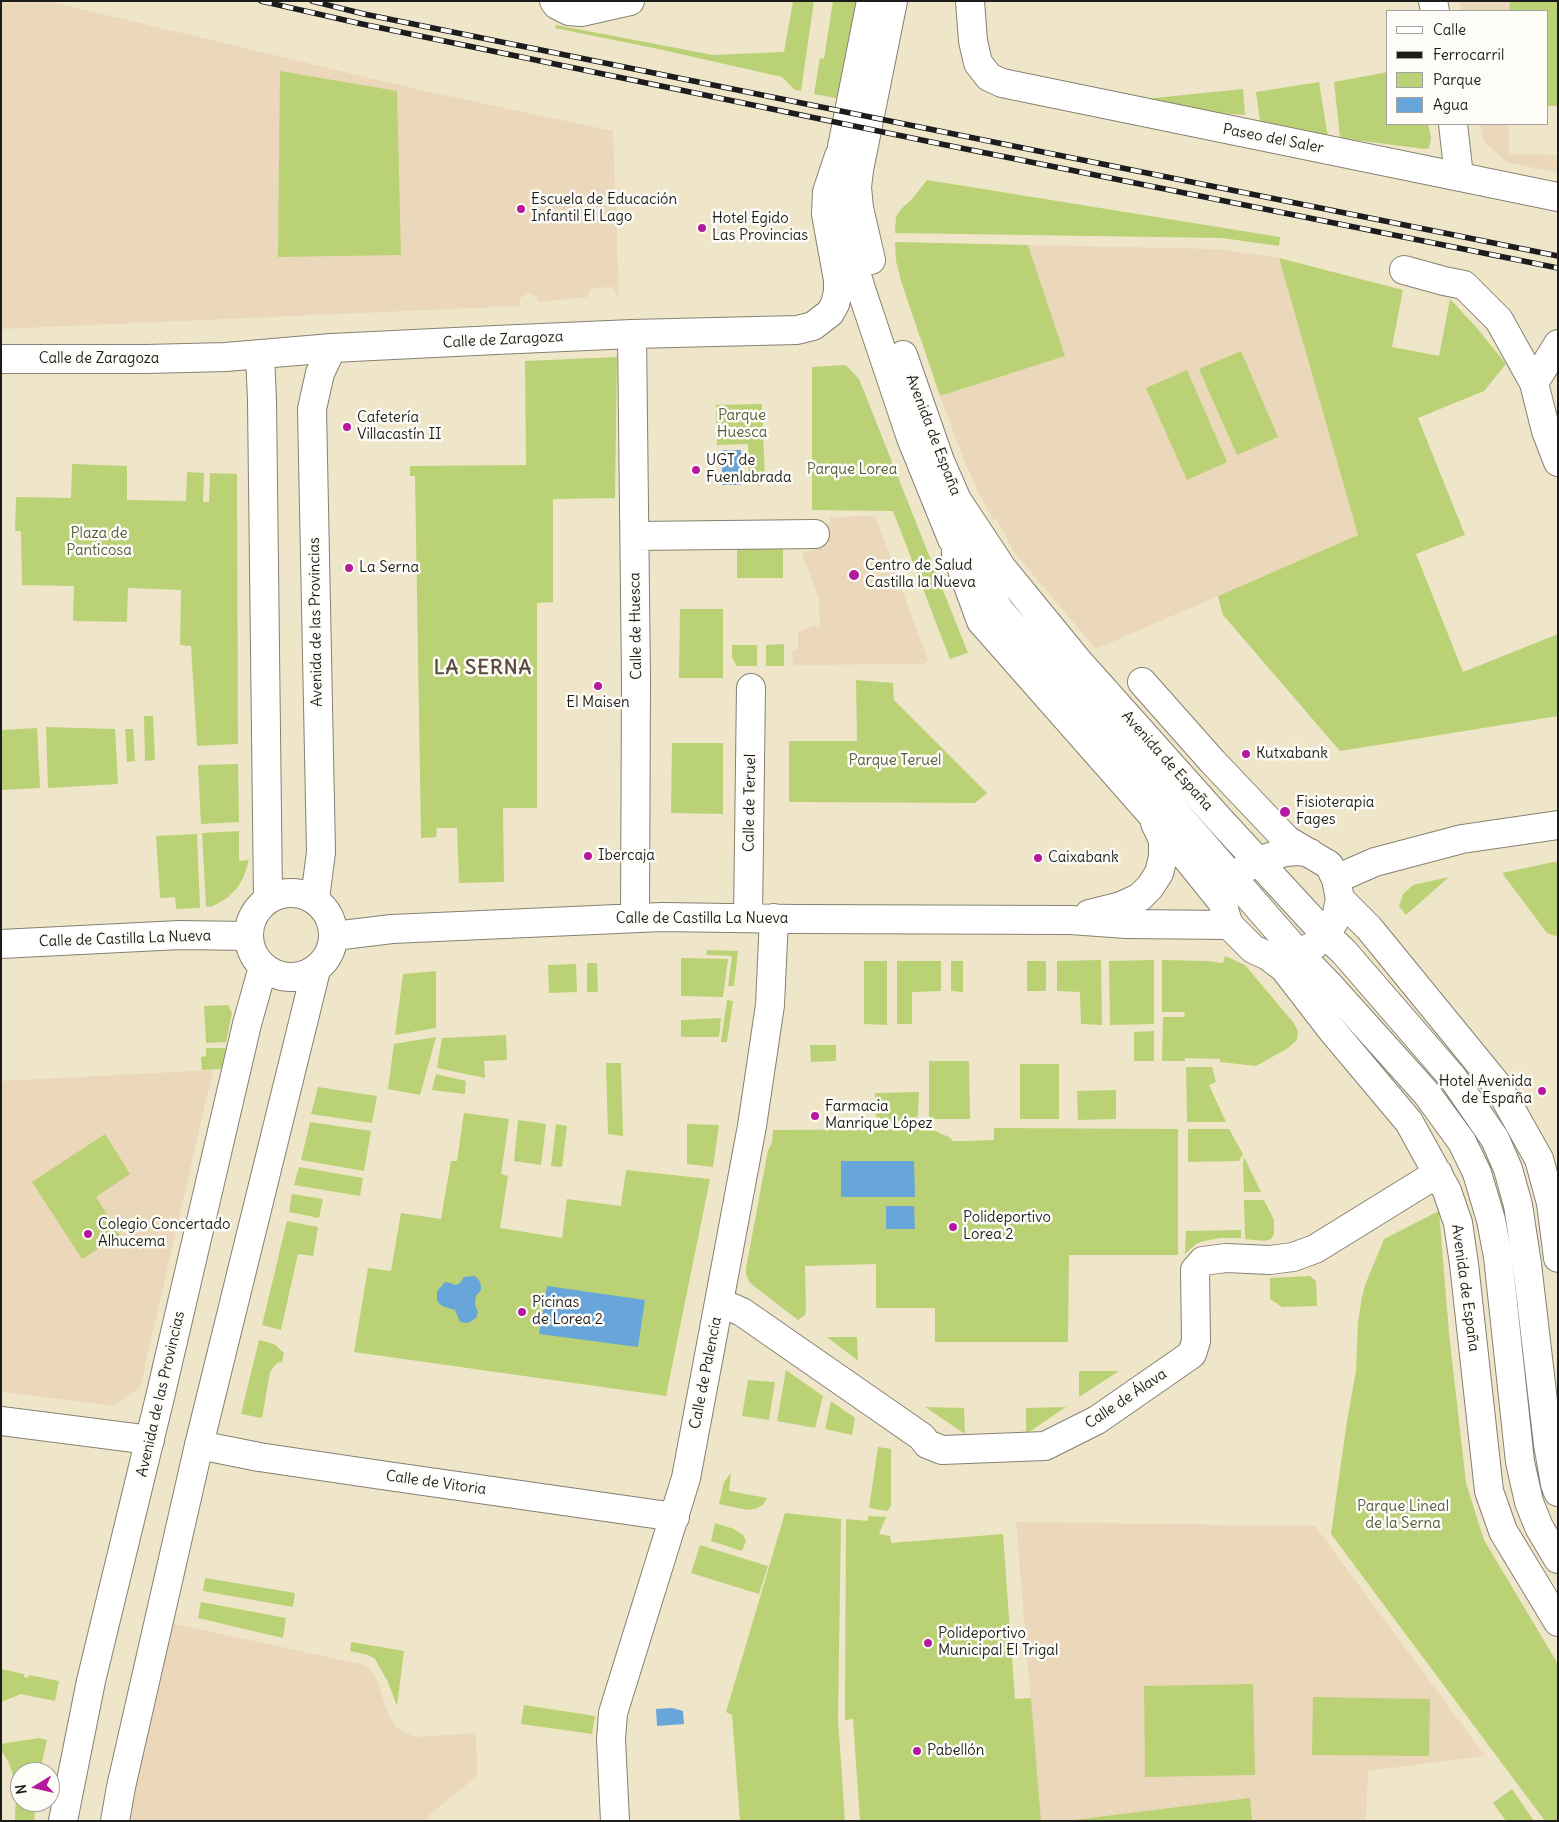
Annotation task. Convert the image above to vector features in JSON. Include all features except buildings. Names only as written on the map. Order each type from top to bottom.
[{"type":"street","points":[[554,1],[557,5],[569,11],[581,12],[630,1]]},
{"type":"street","name":"Avenida de España","points":[[872,1],[842,147],[840,176],[842,224],[911,438],[952,539],[981,622],[1152,815],[1202,876],[1226,914],[1254,949],[1268,956],[1290,976],[1331,1029],[1409,1122],[1447,1191],[1458,1223],[1489,1491],[1503,1531],[1558,1622]]},
{"type":"street","name":"Avenida de España","points":[[893,1],[859,170],[857,188],[859,208],[867,244],[886,307],[940,461],[957,500],[1002,568],[1078,661],[1258,861],[1344,952],[1453,1078],[1495,1139],[1508,1169],[1518,1205],[1527,1264],[1544,1411],[1555,1484],[1558,1492]]},
{"type":"street","name":"Paseo del Saler","points":[[970,1],[973,41],[978,63],[989,77],[1002,83],[1558,197]]},
{"type":"street","points":[[1453,125],[1459,176]]},
{"type":"street","name":"Calle de Zaragoza","points":[[1,359],[146,359],[260,356],[332,348],[632,334],[797,330],[813,326],[830,313],[838,292],[838,280],[826,206],[827,192],[842,147]]},
{"type":"street","points":[[1404,270],[1464,285],[1499,320],[1534,384],[1546,431],[1558,462]]},
{"type":"street","name":"Calle de Huesca","points":[[632,334],[635,536],[635,918]]},
{"type":"street","points":[[1534,384],[1558,344]]},
{"type":"street","name":"Avenida de las Provincias","points":[[315,899],[321,852],[312,409],[320,373],[332,348]]},
{"type":"street","points":[[260,356],[268,898]]},
{"type":"street","points":[[635,536],[815,534]]},
{"type":"street","name":"Avenida de España","points":[[952,539],[1000,610],[1298,953],[1427,1094],[1462,1142],[1477,1173],[1491,1220],[1498,1257],[1520,1462],[1529,1502],[1540,1527],[1558,1558]]},
{"type":"street","points":[[1142,682],[1213,762],[1287,840],[1329,865],[1338,889],[1498,1086],[1539,1159],[1554,1196],[1558,1258]]},
{"type":"street","name":"Calle de Teruel","points":[[751,688],[761,918]]},
{"type":"street","name":"Calle de Castilla La Nueva","points":[[1140,897],[1159,873],[1163,857],[1163,840],[1152,815]]},
{"type":"street","points":[[1338,889],[1376,862],[1462,839],[1558,825]]},
{"type":"street","points":[[1226,914],[1225,891],[1233,878],[1258,861],[1285,852],[1299,851],[1310,853]]},
{"type":"street","name":"Calle de Castilla La Nueva","points":[[1071,920],[1121,906],[1185,879],[1202,876],[1233,878]]},
{"type":"street","points":[[1254,949],[1275,954],[1298,953],[1313,946],[1326,935],[1336,918],[1338,889]]},
{"type":"street","points":[[283,892],[300,892],[315,899],[329,915],[334,936],[329,955],[316,970],[299,977],[280,976],[263,967],[252,953],[248,936],[253,914],[268,898],[283,892]]},
{"type":"street","name":"Calle de Castilla La Nueva","points":[[334,936],[392,930],[635,918],[1071,920],[1126,924],[1226,914]]},
{"type":"street","name":"Calle de Palencia","points":[[616,1821],[611,1739],[614,1713],[686,1478],[752,1126],[770,1004],[761,918]]},
{"type":"street","name":"Calle de Castilla La Nueva","points":[[1,944],[180,936],[248,936]]},
{"type":"street","name":"Avenida de las Provincias","points":[[63,1821],[91,1680],[150,1440],[246,1024],[263,967]]},
{"type":"street","points":[[115,1821],[121,1787],[199,1445],[316,970]]},
{"type":"street","name":"Calle de Álava","points":[[719,1302],[742,1312],[922,1437],[927,1444],[942,1450],[1045,1446],[1088,1426],[1192,1354],[1196,1342],[1195,1270],[1203,1261],[1226,1258],[1270,1260],[1293,1257],[1315,1249],[1438,1173]]},
{"type":"street","points":[[1,1421],[150,1440]]},
{"type":"street","name":"Calle de Vitoria","points":[[199,1445],[259,1457],[371,1474],[675,1517]]},
{"type":"shaded area","points":[[1,1],[48,1],[420,90],[613,131],[619,295],[616,295],[612,287],[592,288],[589,291],[588,297],[538,302],[531,293],[520,298],[519,306],[1,329]]},
{"type":"shaded area","points":[[1459,1],[1510,1],[1509,10],[1461,10]]},
{"type":"shaded area","points":[[1480,125],[1509,125],[1509,154],[1558,155],[1558,173],[1507,162],[1484,142]]},
{"type":"shaded area","points":[[1028,245],[1218,249],[1279,258],[1358,535],[1096,649],[1013,550],[996,518],[993,520],[961,452],[940,396],[1064,356]]},
{"type":"shaded area","name":"Centro de Salud Castilla la Nueva","points":[[875,516],[928,660],[924,664],[795,665],[793,663],[792,651],[798,649],[798,632],[815,625],[817,628],[820,627],[819,598],[802,553],[815,549],[815,524],[830,524],[830,517]]},
{"type":"shaded area","name":"Colegio Concertado Alhucema","points":[[213,1070],[140,1388],[114,1406],[1,1392],[1,1081]]},
{"type":"shaded area","points":[[1016,1522],[1315,1526],[1485,1756],[1368,1771],[1366,1821],[1041,1821]]},
{"type":"shaded area","points":[[166,1622],[365,1665],[376,1677],[388,1714],[396,1727],[414,1737],[476,1733],[477,1776],[427,1817],[427,1821],[123,1821]]},
{"type":"green space","points":[[793,1],[814,1],[801,91],[795,90],[782,77],[555,28],[556,25],[713,55],[784,52]]},
{"type":"green space","points":[[833,1],[857,1],[841,99],[814,94],[820,58],[824,59]]},
{"type":"green space","points":[[1510,1],[1558,1],[1558,106],[1549,106],[1549,10],[1509,10]]},
{"type":"green space","points":[[280,71],[397,91],[401,255],[278,257]]},
{"type":"green space","points":[[1386,72],[1386,125],[1428,125],[1431,138],[1429,148],[1424,149],[1340,138],[1334,82]]},
{"type":"green space","points":[[1319,82],[1328,137],[1260,121],[1256,92]]},
{"type":"green space","points":[[1243,89],[1245,115],[1134,107],[1135,100]]},
{"type":"green space","points":[[927,180],[1280,237],[1279,246],[1222,238],[895,233],[896,217]]},
{"type":"green space","points":[[895,242],[1028,245],[1065,356],[940,396],[901,281],[896,261]]},
{"type":"green space","points":[[1279,258],[1403,290],[1392,347],[1439,356],[1450,299],[1477,328],[1506,364],[1484,391],[1418,418],[1465,535],[1416,554],[1463,672],[1558,634],[1558,716],[1340,751],[1223,615],[1218,596],[1358,535]]},
{"type":"green space","points":[[1241,351],[1278,437],[1237,455],[1199,369]]},
{"type":"green space","points":[[617,357],[615,498],[553,499],[553,602],[537,603],[537,808],[503,808],[504,882],[459,883],[457,828],[437,828],[436,837],[421,838],[415,476],[410,476],[410,466],[526,465],[525,361]]},
{"type":"green space","name":"Parque Lorea","points":[[844,365],[859,379],[968,653],[950,659],[893,511],[812,510],[812,367]]},
{"type":"green space","points":[[1187,370],[1227,462],[1187,480],[1146,388]]},
{"type":"green space","name":"Parque Huesca","points":[[762,404],[765,481],[749,481],[748,444],[717,445],[716,405]]},
{"type":"green space","name":"Plaza de Panticosa","points":[[72,464],[127,466],[127,500],[186,501],[187,472],[204,473],[203,502],[209,502],[210,473],[237,474],[238,744],[197,746],[191,646],[180,645],[181,590],[128,588],[127,622],[73,621],[74,586],[22,585],[21,531],[15,531],[16,497],[71,498]]},
{"type":"green space","points":[[737,549],[783,549],[783,578],[737,578]]},
{"type":"green space","points":[[680,609],[723,609],[723,678],[679,678]]},
{"type":"green space","points":[[784,644],[784,666],[766,666],[766,645]]},
{"type":"green space","points":[[732,645],[757,645],[757,666],[737,666],[732,658]]},
{"type":"green space","name":"Parque Teruel","points":[[856,680],[893,683],[894,700],[987,793],[975,803],[789,802],[789,741],[857,741]]},
{"type":"green space","points":[[144,716],[153,716],[155,760],[145,761]]},
{"type":"green space","points":[[46,727],[115,729],[118,784],[48,788]]},
{"type":"green space","points":[[37,728],[40,788],[1,790],[1,730]]},
{"type":"green space","points":[[125,729],[133,729],[135,761],[127,762]]},
{"type":"green space","points":[[672,743],[723,743],[723,814],[671,813]]},
{"type":"green space","points":[[238,764],[239,822],[201,824],[198,765]]},
{"type":"green space","points":[[239,831],[239,861],[249,860],[244,876],[238,887],[227,898],[213,906],[206,907],[202,833]]},
{"type":"green space","points":[[197,834],[200,908],[176,909],[175,897],[160,898],[156,836]]},
{"type":"green space","points":[[1558,861],[1558,935],[1555,936],[1547,933],[1502,873]]},
{"type":"green space","points":[[1449,877],[1406,915],[1399,906],[1403,894],[1413,885]]},
{"type":"green space","points":[[707,950],[738,951],[734,986],[728,986],[732,956],[706,955]]},
{"type":"green space","points":[[1225,956],[1245,965],[1293,1022],[1298,1031],[1297,1040],[1288,1048],[1256,1066],[1220,1062],[1220,1059],[1185,1058],[1185,1061],[1162,1061],[1163,1017],[1184,1017],[1185,1012],[1162,1012],[1162,960],[1223,963]]},
{"type":"green space","points":[[681,958],[728,959],[723,997],[681,996]]},
{"type":"green space","points":[[1101,960],[1102,1025],[1081,1024],[1080,992],[1057,991],[1057,961]]},
{"type":"green space","points":[[1154,960],[1154,1024],[1110,1025],[1109,961]]},
{"type":"green space","points":[[864,961],[887,961],[887,1025],[864,1024]]},
{"type":"green space","points":[[897,961],[941,961],[941,991],[912,992],[912,1024],[897,1024]]},
{"type":"green space","points":[[951,961],[963,961],[963,992],[951,991]]},
{"type":"green space","points":[[1027,961],[1046,961],[1046,991],[1027,991]]},
{"type":"green space","points":[[587,963],[597,963],[598,992],[587,992]]},
{"type":"green space","points":[[576,964],[577,992],[549,993],[548,965]]},
{"type":"green space","points":[[436,971],[436,1028],[395,1035],[403,974]]},
{"type":"green space","points":[[727,1000],[733,1001],[727,1042],[721,1042]]},
{"type":"green space","points":[[228,1005],[232,1013],[226,1042],[206,1043],[204,1006]]},
{"type":"green space","points":[[721,1018],[719,1037],[681,1037],[681,1020]]},
{"type":"green space","points":[[1154,1031],[1154,1061],[1134,1061],[1134,1032]]},
{"type":"green space","points":[[506,1035],[507,1060],[484,1061],[485,1078],[437,1068],[442,1038]]},
{"type":"green space","points":[[436,1037],[420,1095],[388,1089],[394,1044]]},
{"type":"green space","points":[[810,1045],[836,1045],[836,1061],[811,1062]]},
{"type":"green space","points":[[206,1048],[226,1048],[221,1069],[202,1070],[201,1057],[206,1056]]},
{"type":"green space","points":[[929,1061],[969,1061],[970,1119],[929,1119]]},
{"type":"green space","points":[[606,1063],[621,1063],[623,1136],[608,1134]]},
{"type":"green space","points":[[1020,1064],[1059,1064],[1059,1119],[1020,1119]]},
{"type":"green space","points":[[1186,1067],[1212,1067],[1216,1082],[1209,1085],[1226,1122],[1187,1122]]},
{"type":"green space","points":[[436,1074],[466,1081],[465,1094],[432,1090]]},
{"type":"green space","points":[[318,1087],[377,1096],[372,1123],[311,1114]]},
{"type":"green space","points":[[1116,1090],[1116,1119],[1078,1120],[1077,1091]]},
{"type":"green space","points":[[919,1092],[918,1115],[914,1121],[881,1122],[876,1116],[875,1093]]},
{"type":"green space","name":"Picinas de Lorea 2","points":[[464,1113],[509,1119],[501,1174],[508,1176],[500,1228],[562,1238],[567,1199],[621,1206],[626,1170],[710,1179],[666,1396],[354,1352],[368,1268],[391,1271],[401,1213],[441,1219],[451,1161],[457,1161]]},
{"type":"green space","points":[[518,1120],[546,1124],[541,1165],[514,1161]]},
{"type":"green space","points":[[310,1122],[371,1131],[364,1171],[301,1160]]},
{"type":"green space","points":[[556,1124],[567,1126],[562,1167],[551,1166]]},
{"type":"green space","points":[[687,1124],[719,1125],[713,1167],[687,1164]]},
{"type":"green space","name":"Polideportivo Lorea 2","points":[[994,1128],[1178,1129],[1178,1255],[1069,1255],[1068,1342],[935,1342],[935,1308],[876,1308],[876,1264],[805,1266],[806,1310],[805,1315],[798,1320],[750,1283],[746,1274],[746,1268],[768,1150],[772,1143],[773,1130],[926,1129],[951,1138],[952,1141],[967,1141],[994,1140]]},
{"type":"green space","points":[[1188,1129],[1229,1129],[1243,1154],[1239,1161],[1188,1162]]},
{"type":"green space","points":[[105,1134],[130,1174],[96,1197],[120,1235],[82,1259],[32,1182]]},
{"type":"green space","points":[[1244,1157],[1261,1192],[1244,1192]]},
{"type":"green space","points":[[299,1167],[363,1178],[360,1196],[294,1185]]},
{"type":"green space","points":[[292,1194],[323,1199],[319,1218],[289,1212]]},
{"type":"green space","points":[[1244,1200],[1264,1200],[1274,1220],[1274,1234],[1271,1239],[1264,1241],[1245,1239]]},
{"type":"green space","name":"Parque Lineal de la Serna","points":[[1439,1211],[1449,1333],[1466,1483],[1484,1540],[1558,1664],[1558,1821],[1545,1821],[1331,1534],[1356,1371],[1358,1322],[1365,1285],[1384,1239]]},
{"type":"green space","points":[[287,1221],[318,1227],[313,1256],[298,1254],[281,1330],[262,1325]]},
{"type":"green space","points":[[1241,1230],[1241,1238],[1220,1238],[1204,1241],[1196,1244],[1185,1254],[1186,1231]]},
{"type":"green space","points":[[1310,1276],[1316,1281],[1317,1306],[1282,1307],[1270,1299],[1270,1278]]},
{"type":"green space","points":[[827,1337],[857,1337],[858,1360],[857,1360]]},
{"type":"green space","points":[[259,1340],[274,1344],[284,1353],[282,1362],[277,1363],[270,1372],[262,1418],[241,1414]]},
{"type":"green space","points":[[786,1370],[823,1396],[815,1428],[777,1421]]},
{"type":"green space","points":[[1119,1371],[1079,1397],[1079,1372]]},
{"type":"green space","points":[[748,1380],[775,1382],[769,1420],[742,1416]]},
{"type":"green space","points":[[831,1401],[855,1418],[852,1435],[825,1429]]},
{"type":"green space","points":[[925,1407],[964,1408],[965,1434]]},
{"type":"green space","points":[[1066,1407],[1026,1434],[1026,1408]]},
{"type":"green space","points":[[878,1447],[891,1449],[891,1506],[887,1511],[869,1508]]},
{"type":"green space","points":[[731,1473],[729,1491],[767,1498],[763,1505],[747,1510],[719,1504],[724,1482]]},
{"type":"green space","points":[[785,1513],[841,1519],[838,1720],[845,1821],[740,1821],[732,1715],[726,1712]]},
{"type":"green space","name":"Polideportivo Municipal El Trigal","points":[[868,1516],[886,1517],[879,1534],[890,1536],[891,1543],[1003,1534],[1015,1699],[1031,1698],[1041,1821],[860,1821],[853,1719],[845,1720],[846,1519],[868,1521]]},
{"type":"green space","points":[[715,1523],[734,1529],[743,1535],[746,1541],[742,1551],[711,1541]]},
{"type":"green space","points":[[700,1545],[768,1566],[759,1594],[691,1573]]},
{"type":"green space","points":[[205,1578],[295,1593],[293,1607],[203,1591]]},
{"type":"green space","points":[[201,1602],[286,1618],[283,1638],[198,1618]]},
{"type":"green space","points":[[351,1642],[404,1651],[397,1706],[388,1682],[375,1659],[368,1655],[350,1651]]},
{"type":"green space","points":[[1,1669],[24,1674],[24,1677],[28,1678],[29,1675],[59,1681],[55,1701],[21,1694],[1,1702]]},
{"type":"green space","points":[[1253,1684],[1255,1775],[1145,1777],[1144,1686]]},
{"type":"green space","points":[[1313,1697],[1430,1699],[1429,1756],[1312,1755]]},
{"type":"green space","points":[[524,1705],[595,1716],[592,1734],[521,1724]]},
{"type":"green space","points":[[39,1738],[47,1740],[42,1762],[10,1762],[10,1767],[1,1750],[1,1744]]},
{"type":"green space","points":[[1512,1789],[1534,1821],[1506,1821],[1493,1803]]},
{"type":"green space","points":[[1250,1798],[1252,1821],[1066,1821]]},
{"type":"green space","points":[[15,1812],[35,1812],[34,1821],[15,1821]]},
{"type":"water","points":[[722,450],[741,450],[741,485],[722,485]]},
{"type":"water","points":[[841,1161],[914,1161],[915,1197],[841,1197]]},
{"type":"water","points":[[886,1206],[914,1206],[915,1229],[886,1229]]},
{"type":"water","points":[[475,1276],[481,1286],[481,1290],[476,1296],[475,1305],[478,1312],[476,1318],[468,1323],[460,1322],[455,1310],[442,1306],[437,1301],[437,1291],[445,1282],[454,1285],[459,1284],[464,1277]]},
{"type":"water","points":[[547,1286],[645,1300],[638,1347],[539,1334]]},
{"type":"water","points":[[672,1708],[683,1711],[684,1724],[657,1726],[656,1709]]},
{"type":"railway","points":[[261,1],[362,24],[936,143],[1558,268]]},
{"type":"railway","points":[[312,1],[364,14],[1558,256]]},
{"type":"place","name":"Escuela de Educación Infantil El Lago","points":[[521,209]]},
{"type":"place","name":"Hotel Egido Las Provincias","points":[[702,228]]},
{"type":"place","name":"Cafetería Villacastín II","points":[[347,427]]},
{"type":"place","name":"UGT de Fuenlabrada","points":[[696,470]]},
{"type":"place","name":"La Serna","points":[[349,568]]},
{"type":"place","name":"Centro de Salud Castilla la Nueva","points":[[854,575]]},
{"type":"place","name":"El Maisen","points":[[598,686]]},
{"type":"place","name":"Kutxabank","points":[[1246,754]]},
{"type":"place","name":"Fisioterapia Fages","points":[[1285,812]]},
{"type":"place","name":"Ibercaja","points":[[588,856]]},
{"type":"place","name":"Caixabank","points":[[1038,858]]},
{"type":"place","name":"Hotel Avenida de España","points":[[1542,1091]]},
{"type":"place","name":"Farmacia Manrique López","points":[[815,1116]]},
{"type":"place","name":"Polideportivo Lorea 2","points":[[953,1227]]},
{"type":"place","name":"Colegio Concertado Alhucema","points":[[88,1234]]},
{"type":"place","name":"Picinas de Lorea 2","points":[[522,1312]]},
{"type":"place","name":"Polideportivo Municipal El Trigal","points":[[928,1643]]},
{"type":"place","name":"Pabellón","points":[[917,1751]]},
{"type":"district","name":"LA SERNA","points":[[483,668]]}]
